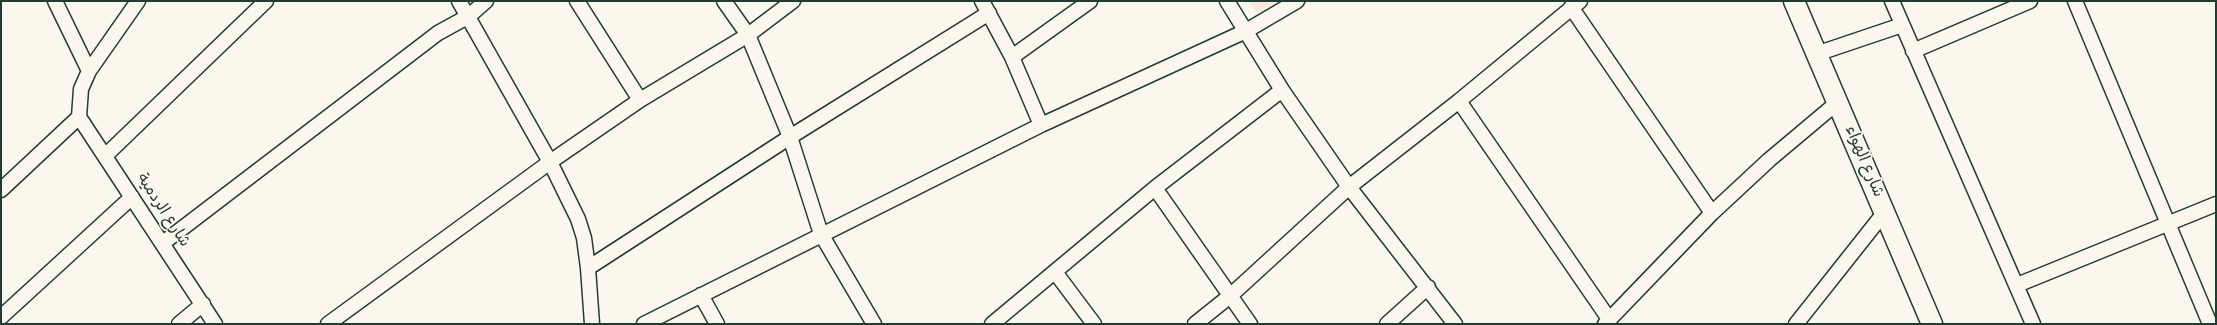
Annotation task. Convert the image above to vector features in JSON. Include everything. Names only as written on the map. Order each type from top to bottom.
[{"type":"street","points":[[55,1],[89,71]]},
{"type":"street","points":[[1,190],[79,117],[81,88],[89,71],[138,1]]},
{"type":"street","points":[[105,156],[266,1]]},
{"type":"street","points":[[459,1],[469,16],[550,162],[578,219],[584,238],[588,268],[592,324]]},
{"type":"street","points":[[163,243],[438,33],[469,16],[486,1]]},
{"type":"street","points":[[577,1],[640,100]]},
{"type":"street","points":[[724,1],[748,35],[790,137],[821,234],[874,324]]},
{"type":"street","points":[[328,324],[550,162],[640,100],[748,35],[792,1]]},
{"type":"street","points":[[1012,57],[1090,1]]},
{"type":"street","points":[[1227,1],[1282,90],[1349,187],[1428,287],[1455,324]]},
{"type":"street","points":[[644,324],[1041,124],[1246,31],[1297,1]]},
{"type":"street","name":"شارع الهواء","points":[[1794,1],[1838,102],[1930,323]]},
{"type":"street","points":[[1892,1],[2033,324]]},
{"type":"street","points":[[1913,51],[2030,1]]},
{"type":"street","points":[[2075,1],[2210,324]]},
{"type":"street","points":[[1195,324],[1230,296],[1349,187],[1459,101],[1576,4],[1712,213]]},
{"type":"street","points":[[588,268],[790,137],[986,7],[1012,57],[1041,124]]},
{"type":"street","points":[[1816,54],[1902,25]]},
{"type":"street","points":[[992,324],[1155,188],[1282,90]]},
{"type":"street","points":[[1459,101],[1607,322],[1712,213],[1769,160],[1838,102]]},
{"type":"street","name":"شارع الردمية","points":[[79,117],[215,324]]},
{"type":"street","points":[[1155,188],[1250,324]]},
{"type":"street","points":[[1,317],[132,196]]},
{"type":"street","points":[[2017,285],[2216,204]]},
{"type":"street","points":[[1796,324],[1884,213]]},
{"type":"street","points":[[1055,272],[1094,324]]},
{"type":"street","points":[[1387,324],[1428,287]]},
{"type":"street","points":[[701,295],[717,324]]},
{"type":"street","points":[[179,324],[203,304]]},
{"type":"shaded area","points":[[1249,1],[1278,1],[1257,13]]}]
